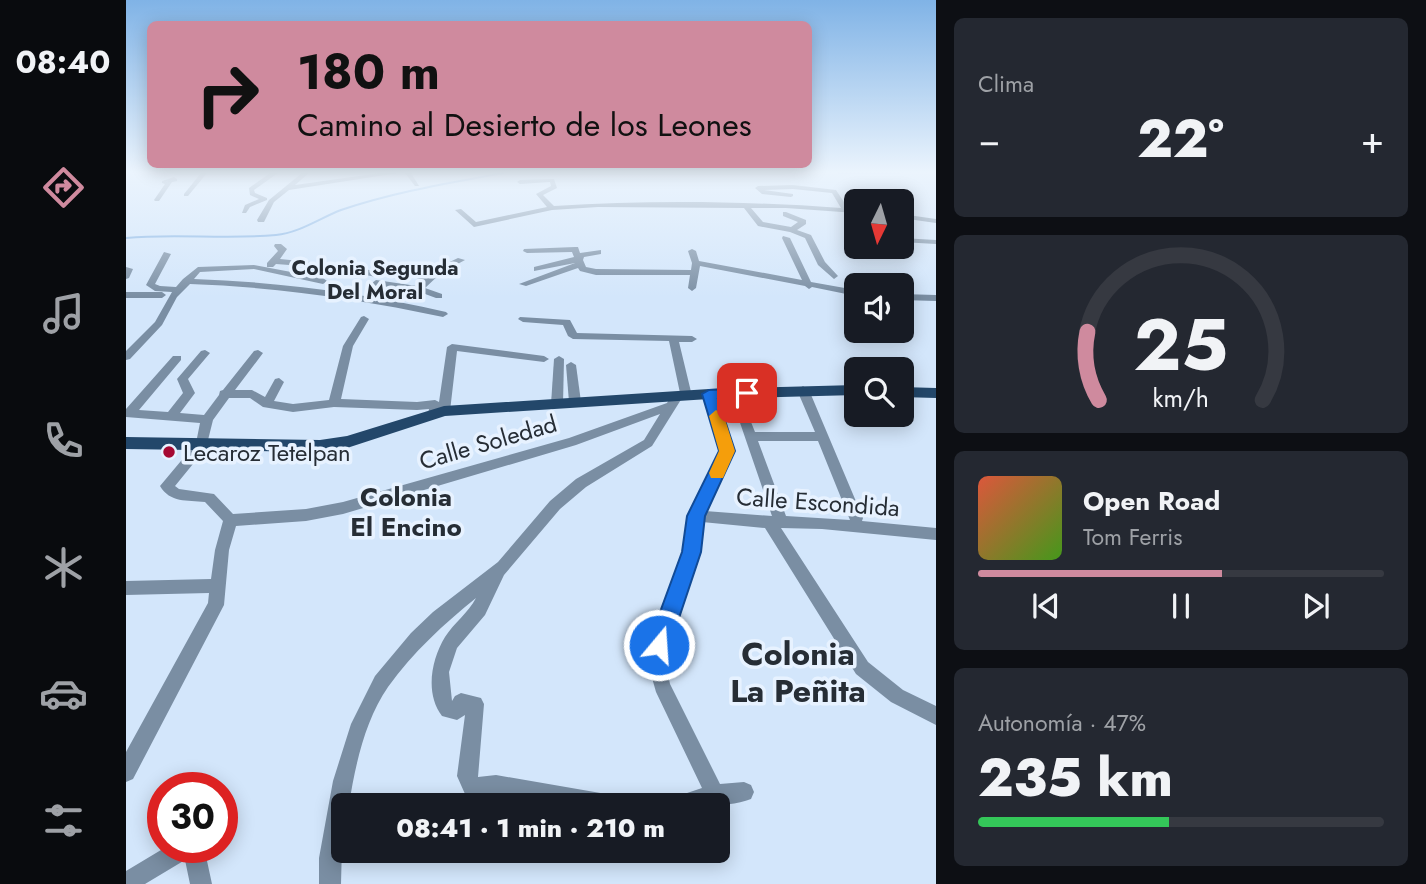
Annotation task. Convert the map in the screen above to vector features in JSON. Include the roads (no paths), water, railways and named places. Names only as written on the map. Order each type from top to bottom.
[{"type":"main road","points":[[126,443],[320,446],[347,442],[439,413],[575,402],[679,399],[712,402],[803,390],[844,390]]},
{"type":"main road","points":[[914,392],[936,393]]},
{"type":"street","points":[[261,220],[263,214]]},
{"type":"street","points":[[462,214],[474,225],[520,214]]},
{"type":"street","points":[[492,214],[496,219]]},
{"type":"street","points":[[752,214],[761,225],[792,230],[808,237],[821,263],[834,276]]},
{"type":"street","points":[[787,214],[803,222],[792,230]]},
{"type":"street","points":[[914,218],[936,221]]},
{"type":"street","points":[[924,220],[927,228],[936,230]]},
{"type":"street","points":[[786,239],[808,286]]},
{"type":"street","points":[[525,241],[527,256],[575,249],[587,271],[695,268],[844,291]]},
{"type":"street","points":[[914,241],[936,242]]},
{"type":"street","points":[[271,265],[283,249],[278,246]]},
{"type":"street","points":[[692,251],[695,268],[692,288]]},
{"type":"street","points":[[523,284],[598,253]]},
{"type":"street","points":[[167,254],[150,285],[176,293]]},
{"type":"street","points":[[537,269],[580,259]]},
{"type":"street","points":[[419,289],[427,279],[461,260]]},
{"type":"street","points":[[271,265],[323,281]]},
{"type":"street","points":[[126,357],[159,323],[186,281],[194,272],[202,269],[271,265],[330,266],[439,296]]},
{"type":"street","points":[[126,269],[129,270],[126,276]]},
{"type":"street","points":[[396,269],[427,279]]},
{"type":"street","points":[[186,281],[287,289],[391,302],[443,314]]},
{"type":"street","points":[[391,302],[404,287]]},
{"type":"street","points":[[126,295],[176,293]]},
{"type":"street","points":[[914,297],[936,298]]},
{"type":"street","points":[[523,318],[565,322],[573,336],[692,340]]},
{"type":"street","points":[[334,402],[348,346],[364,319]]},
{"type":"street","points":[[330,884],[330,858],[343,780],[360,724],[381,682],[432,625],[498,570],[564,498],[581,483],[648,443],[679,399],[673,339]]},
{"type":"street","points":[[439,413],[452,347],[544,359]]},
{"type":"street","points":[[171,416],[189,393],[182,379],[205,353]]},
{"type":"street","points":[[126,772],[216,605],[222,550],[230,520],[214,501],[206,497],[176,494],[167,486],[202,445],[207,419],[258,354]]},
{"type":"street","points":[[128,413],[177,358]]},
{"type":"street","points":[[557,404],[559,359]]},
{"type":"street","points":[[571,365],[575,402]]},
{"type":"street","points":[[803,390],[856,518]]},
{"type":"street","points":[[224,394],[276,396],[309,407],[334,402],[435,404],[439,413]]},
{"type":"street","name":"Calle Soledad","points":[[230,520],[329,513],[351,508],[380,496],[572,442],[679,399]]},
{"type":"street","points":[[712,402],[741,410],[775,522],[862,668],[897,696],[936,716]]},
{"type":"street","points":[[712,402],[727,451],[696,516],[691,552],[680,588],[662,629],[656,660],[662,686],[715,793]]},
{"type":"street","points":[[128,413],[207,419]]},
{"type":"street","points":[[750,436],[824,438]]},
{"type":"street","name":"Calle Escondida","points":[[696,516],[822,523],[936,534]]},
{"type":"street","points":[[498,570],[479,609],[451,643],[440,672],[443,704],[448,710],[457,711],[461,702],[475,704],[467,776],[472,787],[496,785],[542,793]]},
{"type":"street","points":[[126,588],[218,586]]},
{"type":"street","points":[[730,793],[744,792]]},
{"type":"street","points":[[126,883],[162,863]]},
{"type":"street","points":[[195,863],[201,884]]},
{"type":"waterway","points":[[126,238],[285,234],[332,214]]},
{"type":"place","name":"Lecaroz Tetelpan","points":[[169,452]]},
{"type":"district","name":"Colonia Segunda Del Moral","points":[[375,280]]},
{"type":"district","name":"Colonia El Encino","points":[[406,512]]},
{"type":"district","name":"Colonia La Peñita","points":[[798,672]]}]
